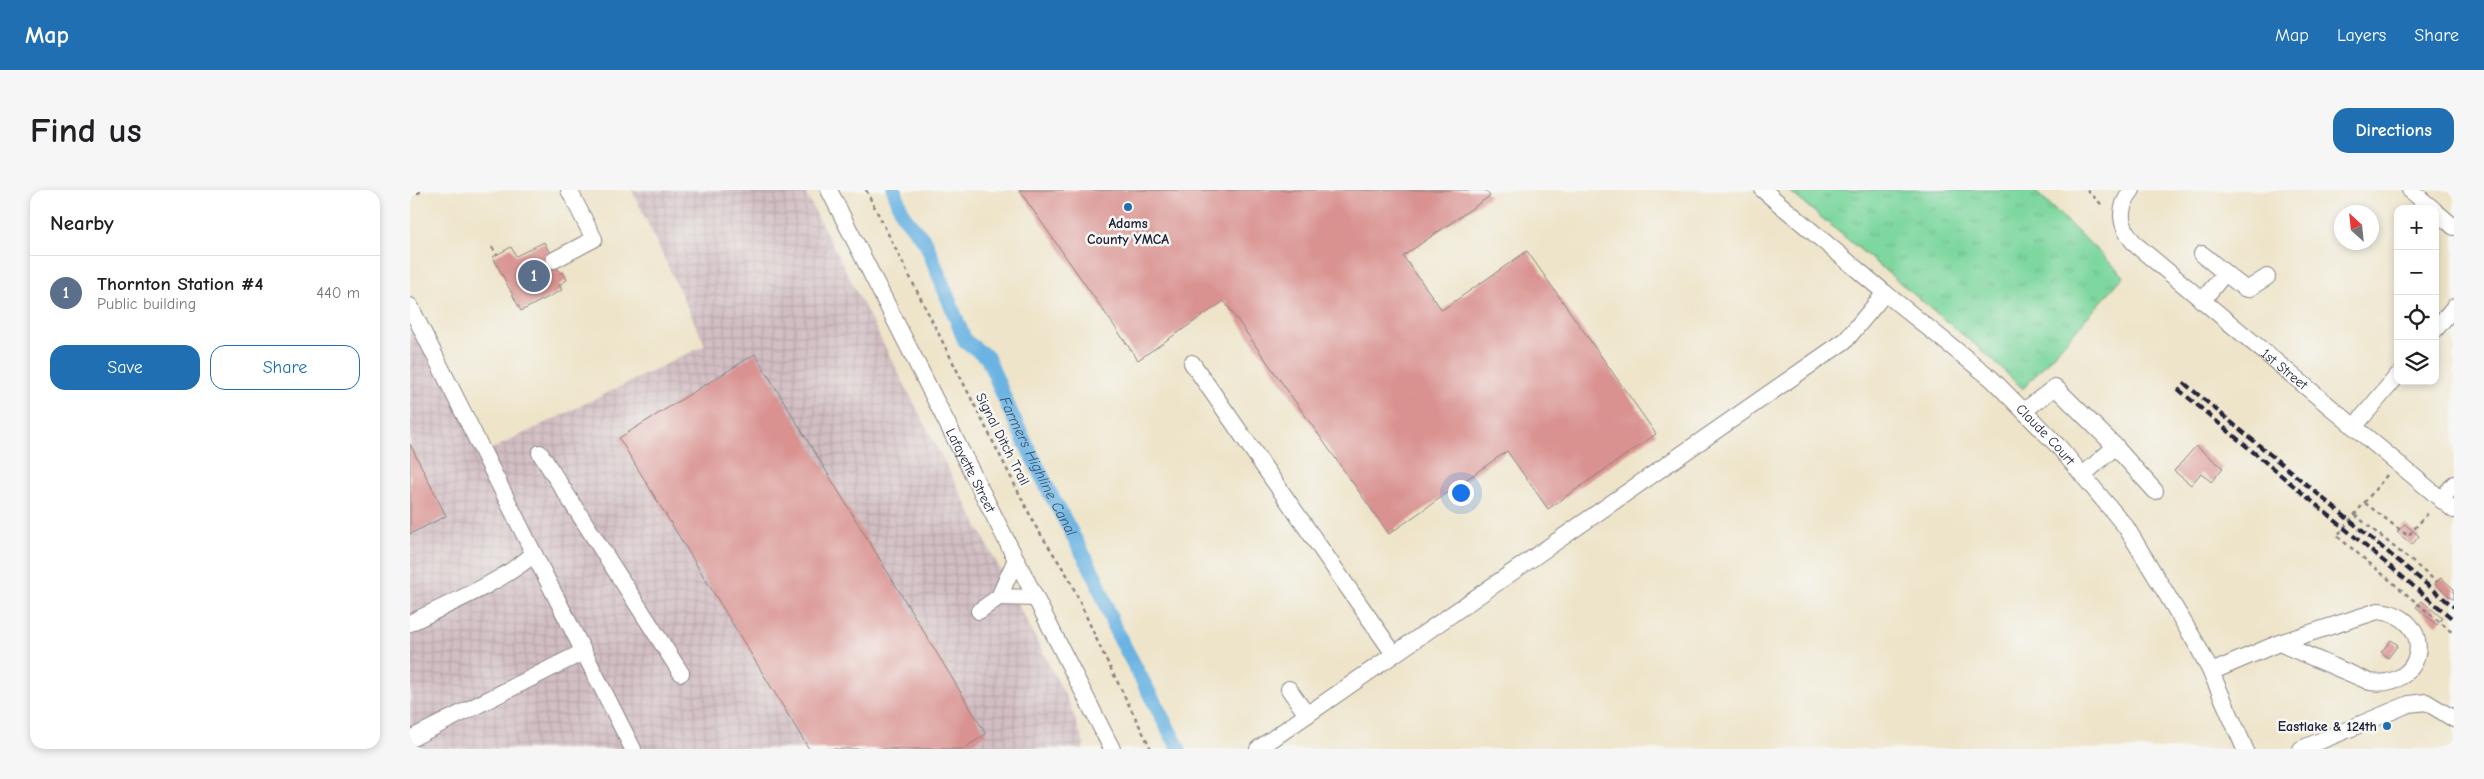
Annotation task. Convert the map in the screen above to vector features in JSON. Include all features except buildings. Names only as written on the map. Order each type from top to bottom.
[{"type":"street","points":[[554,260],[594,239],[569,190]]},
{"type":"street","name":"Lafayette Street","points":[[829,190],[1112,749]]},
{"type":"street","name":"Claude Court","points":[[1763,190],[1885,293],[1992,379],[2083,475],[2126,527],[2211,672],[2245,749]]},
{"type":"street","name":"1st Street","points":[[2132,190],[2122,207],[2122,223],[2136,245],[2454,510]]},
{"type":"street","points":[[2410,190],[2428,205]]},
{"type":"street","points":[[2439,214],[2454,227]]},
{"type":"street","points":[[2202,254],[2244,288],[2248,289],[2267,277]]},
{"type":"street","points":[[2202,301],[2225,273]]},
{"type":"street","points":[[1258,749],[1846,340],[1885,293]]},
{"type":"street","points":[[2439,325],[2454,307]]},
{"type":"street","points":[[412,317],[633,749]]},
{"type":"street","points":[[1192,363],[1394,654]]},
{"type":"street","points":[[2354,427],[2394,380]]},
{"type":"street","points":[[2024,411],[2055,387],[2116,446],[2154,491]]},
{"type":"street","points":[[2083,475],[2116,446]]},
{"type":"street","points":[[540,453],[681,673]]},
{"type":"street","points":[[2441,500],[2454,484]]},
{"type":"street","points":[[410,623],[495,581],[516,569],[534,554]]},
{"type":"street","points":[[979,611],[999,597],[1016,559]]},
{"type":"street","points":[[999,597],[1036,598]]},
{"type":"street","points":[[2211,672],[2279,644],[2378,611],[2391,612],[2402,617],[2411,625],[2416,635],[2418,646],[2416,658],[2411,668],[2393,682],[2382,684],[2370,682],[2279,644]]},
{"type":"street","points":[[410,739],[583,652]]},
{"type":"street","points":[[1289,689],[1307,715]]},
{"type":"street","points":[[2306,748],[2410,704],[2426,702],[2454,719]]},
{"type":"path","points":[[410,197],[424,190]]},
{"type":"path","name":"Signal Ditch Trail","points":[[866,190],[1036,527],[1069,578],[1101,649],[1151,749]]},
{"type":"path","points":[[2087,190],[2102,205]]},
{"type":"path","points":[[492,247],[496,255]]},
{"type":"path","points":[[2387,475],[2337,536],[2454,634]]},
{"type":"path","points":[[2365,503],[2408,536],[2441,500]]},
{"type":"path","points":[[2355,515],[2437,582]]},
{"type":"path","points":[[2417,610],[2420,606]]},
{"type":"shaded area","points":[[632,190],[804,190],[1069,703],[1084,744],[1083,749],[410,749],[410,298],[486,452],[705,345]]},
{"type":"green space","points":[[1788,190],[2034,190],[2124,276],[2023,389],[1986,354]]},
{"type":"waterway","name":"Farmers Highline Canal","points":[[894,190],[903,215],[926,243],[965,341],[987,357],[1010,411],[1050,493],[1096,578],[1114,627],[1179,749]]},
{"type":"railway","points":[[2184,383],[2454,607]]},
{"type":"railway","points":[[2178,389],[2454,620]]},
{"type":"place","name":"Adams County YMCA","points":[[1128,207]]},
{"type":"place","name":"Thornton Station #4","points":[[534,276]]},
{"type":"place","name":"Eastlake & 124th","points":[[2387,726]]}]
